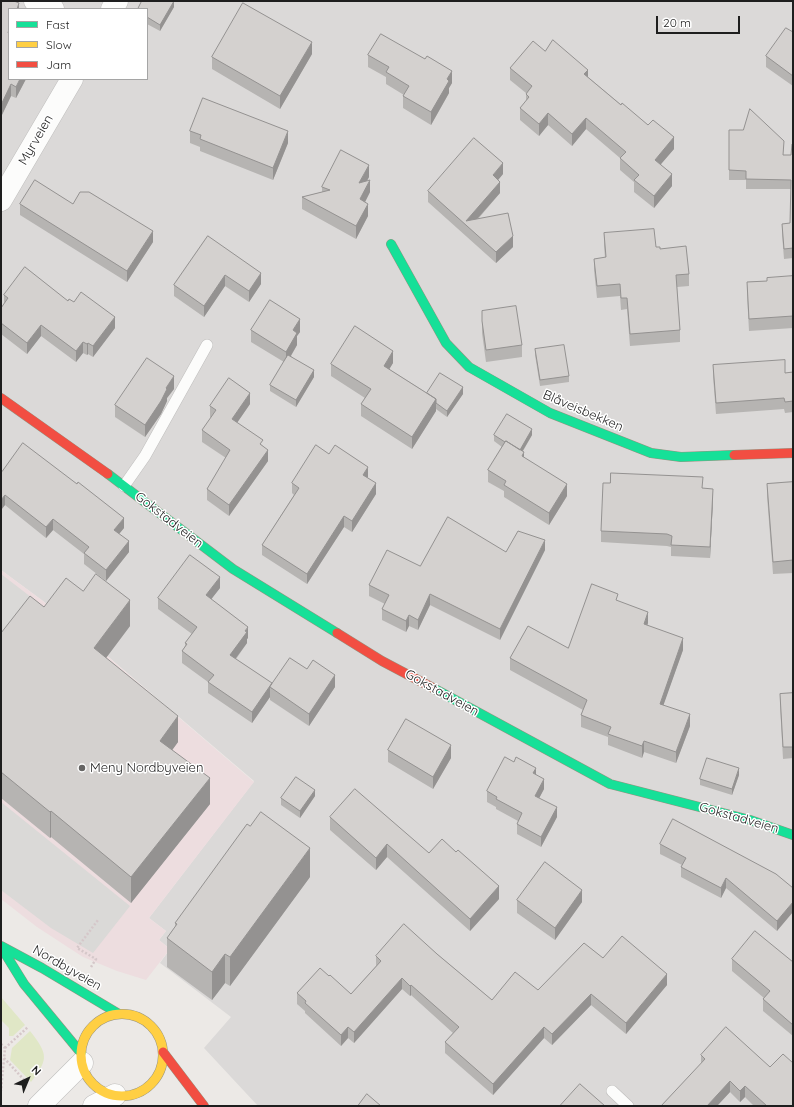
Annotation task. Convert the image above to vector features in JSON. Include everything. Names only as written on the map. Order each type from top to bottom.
[{"type":"street","points":[[35,1],[51,8]]},
{"type":"street","name":"Myrveien","points":[[1,200],[71,80]]},
{"type":"street","name":"Blåveisbekken","points":[[391,244],[446,343],[469,367],[550,413],[651,453],[681,457],[793,452]]},
{"type":"street","name":"Gokstadveien","points":[[1,398],[124,486],[233,570],[382,661],[610,784],[750,820],[793,835]]},
{"type":"street","name":"Nordbyveien","points":[[1,947],[42,968],[119,1014]]},
{"type":"street","name":"Nordbyveien","points":[[1,947],[24,984],[64,1030],[82,1058]]},
{"type":"street","points":[[94,1106],[124,1095],[143,1090],[152,1083],[158,1074],[162,1063],[163,1052],[160,1039],[153,1028],[143,1020],[132,1015],[119,1014],[97,1022],[89,1031],[84,1041],[82,1058],[86,1074],[94,1084],[104,1091],[124,1095],[144,1102]]},
{"type":"street","points":[[163,1052],[204,1106]]},
{"type":"street","points":[[38,1106],[82,1058]]},
{"type":"lane","name":"Gokstadveien","points":[[124,486],[145,456],[207,345]]},
{"type":"lane","points":[[612,1091],[628,1106]]},
{"type":"path","points":[[95,961],[96,959],[77,948],[98,920]]},
{"type":"path","points":[[1,1091],[5,1048],[31,1024]]},
{"type":"path","points":[[1,1044],[5,1048]]},
{"type":"path","points":[[4,1058],[29,1084]]},
{"type":"shaded area","points":[[1,1],[793,1],[793,1106],[258,1106],[204,1048],[231,1017],[160,963],[170,949],[159,940],[166,931],[149,918],[254,781],[43,601],[1,570]]},
{"type":"shaded area","points":[[1,570],[43,601],[254,782],[149,918],[166,931],[159,940],[170,949],[146,980],[117,971],[83,957],[37,927],[1,899]]},
{"type":"shaded area","points":[[1,574],[40,604],[1,653]]},
{"type":"shaded area","points":[[1,802],[130,906],[93,953],[51,928],[1,890]]},
{"type":"green space","points":[[1,997],[25,1025],[13,1036],[9,1036],[9,1028],[1,1020]]},
{"type":"green space","points":[[30,1031],[40,1045],[44,1056],[41,1068],[31,1082],[10,1060],[12,1048]]},
{"type":"building","points":[[1,1],[14,1],[19,3],[17,8],[8,8],[8,80],[20,80],[16,87],[11,84],[1,105]]},
{"type":"building","points":[[142,1],[174,1],[160,25],[148,18],[148,8],[138,8]]},
{"type":"building","points":[[243,3],[312,42],[280,96],[212,57]]},
{"type":"building","points":[[786,28],[793,32],[793,76],[766,56]]},
{"type":"building","points":[[381,34],[425,59],[427,56],[452,71],[447,79],[449,81],[431,112],[403,96],[409,86],[386,72],[389,67],[368,55]]},
{"type":"building","points":[[553,40],[588,70],[584,74],[621,105],[622,103],[648,125],[653,120],[674,137],[655,160],[672,174],[654,196],[634,180],[639,175],[620,158],[626,152],[586,118],[572,134],[548,113],[539,124],[520,108],[529,97],[526,94],[532,86],[510,68],[533,41],[545,51]]},
{"type":"building","points":[[203,98],[288,131],[273,168],[200,139],[201,135],[190,131]]},
{"type":"building","points":[[750,109],[784,141],[783,155],[791,155],[793,144],[793,248],[784,249],[782,224],[790,223],[791,180],[746,179],[746,171],[729,170],[729,130],[743,130]]},
{"type":"building","points":[[474,138],[503,163],[493,175],[500,182],[466,221],[508,213],[513,236],[496,252],[428,191]]},
{"type":"building","points":[[341,150],[369,165],[359,183],[370,180],[360,199],[368,204],[356,226],[302,197],[330,190],[322,187]]},
{"type":"building","points":[[35,180],[73,204],[80,192],[89,192],[153,231],[127,271],[20,204]]},
{"type":"building","points":[[654,229],[656,247],[660,247],[660,249],[686,246],[689,274],[676,275],[680,330],[630,334],[627,298],[621,298],[620,284],[597,286],[594,259],[606,257],[604,233]]},
{"type":"building","points":[[208,236],[261,273],[249,291],[225,275],[204,306],[174,285]]},
{"type":"building","points":[[25,267],[68,301],[69,299],[74,302],[81,292],[115,317],[93,346],[83,342],[76,351],[41,325],[27,343],[1,323],[1,308],[8,298],[4,295]]},
{"type":"building","points":[[793,276],[793,316],[749,319],[747,282],[767,281],[767,278]]},
{"type":"building","points":[[270,300],[300,319],[293,330],[297,333],[286,352],[251,330]]},
{"type":"building","points":[[516,306],[522,345],[486,350],[482,311]]},
{"type":"building","points":[[355,326],[393,351],[384,366],[436,399],[412,437],[361,404],[371,389],[331,364]]},
{"type":"building","points":[[564,345],[569,376],[540,380],[535,349]]},
{"type":"building","points":[[288,355],[314,370],[296,400],[270,385]]},
{"type":"building","points":[[147,358],[174,376],[166,388],[167,389],[161,401],[145,425],[115,405]]},
{"type":"building","points":[[785,360],[785,373],[793,372],[793,401],[785,402],[784,398],[716,403],[713,365]]},
{"type":"building","points":[[440,373],[463,387],[447,411],[436,403],[436,399],[427,393]]},
{"type":"building","points":[[229,378],[250,393],[232,419],[263,440],[260,444],[268,450],[229,505],[207,489],[230,450],[202,430],[216,410],[210,406]]},
{"type":"building","points":[[507,414],[532,429],[520,450],[494,435]]},
{"type":"building","points":[[506,441],[524,452],[522,456],[567,484],[549,513],[504,485],[506,481],[488,470]]},
{"type":"building","points":[[23,443],[77,484],[78,482],[124,518],[114,530],[129,541],[106,570],[84,553],[89,547],[53,519],[46,527],[5,495],[1,500],[1,470],[2,471]]},
{"type":"building","points":[[316,445],[329,454],[335,445],[368,467],[363,475],[376,483],[352,521],[344,516],[307,574],[262,545],[299,488],[292,483]]},
{"type":"building","points":[[611,473],[703,477],[702,488],[713,489],[710,547],[671,545],[672,536],[667,534],[601,531],[603,483],[610,483]]},
{"type":"building","points":[[793,482],[793,560],[773,562],[767,484]]},
{"type":"building","points":[[448,517],[506,552],[518,531],[545,540],[500,629],[430,594],[418,620],[409,615],[406,621],[382,609],[389,595],[369,585],[387,550],[420,566]]},
{"type":"building","points":[[190,555],[220,577],[206,595],[248,627],[245,631],[247,632],[230,655],[272,683],[252,712],[208,682],[214,675],[182,651],[187,644],[185,643],[197,627],[158,598]]},
{"type":"building","points":[[96,574],[130,600],[94,648],[178,716],[160,741],[210,778],[131,877],[1,772],[1,633],[30,596],[44,607],[66,578],[83,591]]},
{"type":"building","points":[[592,584],[618,594],[616,600],[648,612],[644,624],[683,638],[660,704],[690,714],[676,752],[644,741],[642,746],[608,734],[611,727],[581,715],[587,700],[510,658],[528,626],[568,648]]},
{"type":"building","points":[[290,658],[307,669],[313,660],[335,675],[309,714],[270,687]]},
{"type":"building","points":[[793,693],[793,747],[783,747],[780,694]]},
{"type":"building","points":[[406,719],[451,745],[433,777],[388,750]]},
{"type":"building","points":[[505,757],[514,762],[516,757],[536,768],[533,773],[544,779],[535,796],[557,807],[541,837],[517,824],[522,813],[496,799],[497,797],[487,791]]},
{"type":"building","points":[[707,758],[739,768],[732,789],[700,779]]},
{"type":"building","points":[[296,777],[315,790],[300,811],[281,798]]},
{"type":"building","points":[[355,789],[429,853],[442,839],[456,852],[458,850],[499,886],[470,919],[387,844],[376,858],[330,817]]},
{"type":"building","points":[[261,812],[310,848],[230,957],[225,954],[212,972],[167,938],[177,924],[175,923],[247,824],[250,826]]},
{"type":"building","points":[[673,819],[776,874],[793,888],[793,902],[777,921],[726,878],[721,888],[681,867],[686,858],[660,844]]},
{"type":"building","points":[[545,862],[582,890],[555,928],[517,900]]},
{"type":"building","points":[[404,924],[492,1000],[515,972],[538,990],[584,943],[603,958],[622,936],[667,974],[626,1023],[591,994],[552,1034],[544,1027],[493,1084],[445,1042],[459,1027],[402,978],[354,1032],[348,1027],[341,1035],[305,1003],[306,1001],[297,993],[320,968],[351,994],[381,961],[376,956]]},
{"type":"building","points":[[755,931],[793,962],[793,1025],[763,999],[770,991],[732,959]]},
{"type":"building","points":[[726,1027],[770,1067],[783,1054],[793,1063],[793,1106],[767,1106],[745,1086],[740,1091],[730,1081],[707,1106],[661,1106],[705,1059],[701,1055]]},
{"type":"building","points":[[580,1084],[605,1106],[560,1106]]},
{"type":"building","points":[[367,1094],[381,1106],[358,1106]]},
{"type":"traffic: fast","points":[[391,244],[446,343],[469,367],[550,413],[651,453],[681,457],[734,455]]},
{"type":"traffic: fast","points":[[108,474],[233,569],[337,633]]},
{"type":"traffic: fast","points":[[433,688],[610,784],[750,820],[793,835]]},
{"type":"traffic: fast","points":[[1,946],[42,968],[119,1014]]},
{"type":"traffic: fast","points":[[1,947],[24,984],[81,1053]]},
{"type":"traffic: slow","points":[[122,1014],[138,1018],[151,1026],[159,1039],[163,1055],[159,1071],[151,1084],[138,1092],[122,1096],[106,1092],[93,1084],[85,1071],[81,1055],[85,1039],[93,1026],[106,1018],[122,1014]]},
{"type":"traffic: jam","points":[[1,398],[108,474]]},
{"type":"traffic: jam","points":[[734,455],[793,453]]},
{"type":"traffic: jam","points":[[337,633],[382,661],[433,688]]},
{"type":"traffic: jam","points":[[163,1052],[204,1106]]},
{"type":"place","name":"Meny Nordbyveien","points":[[82,768]]}]
